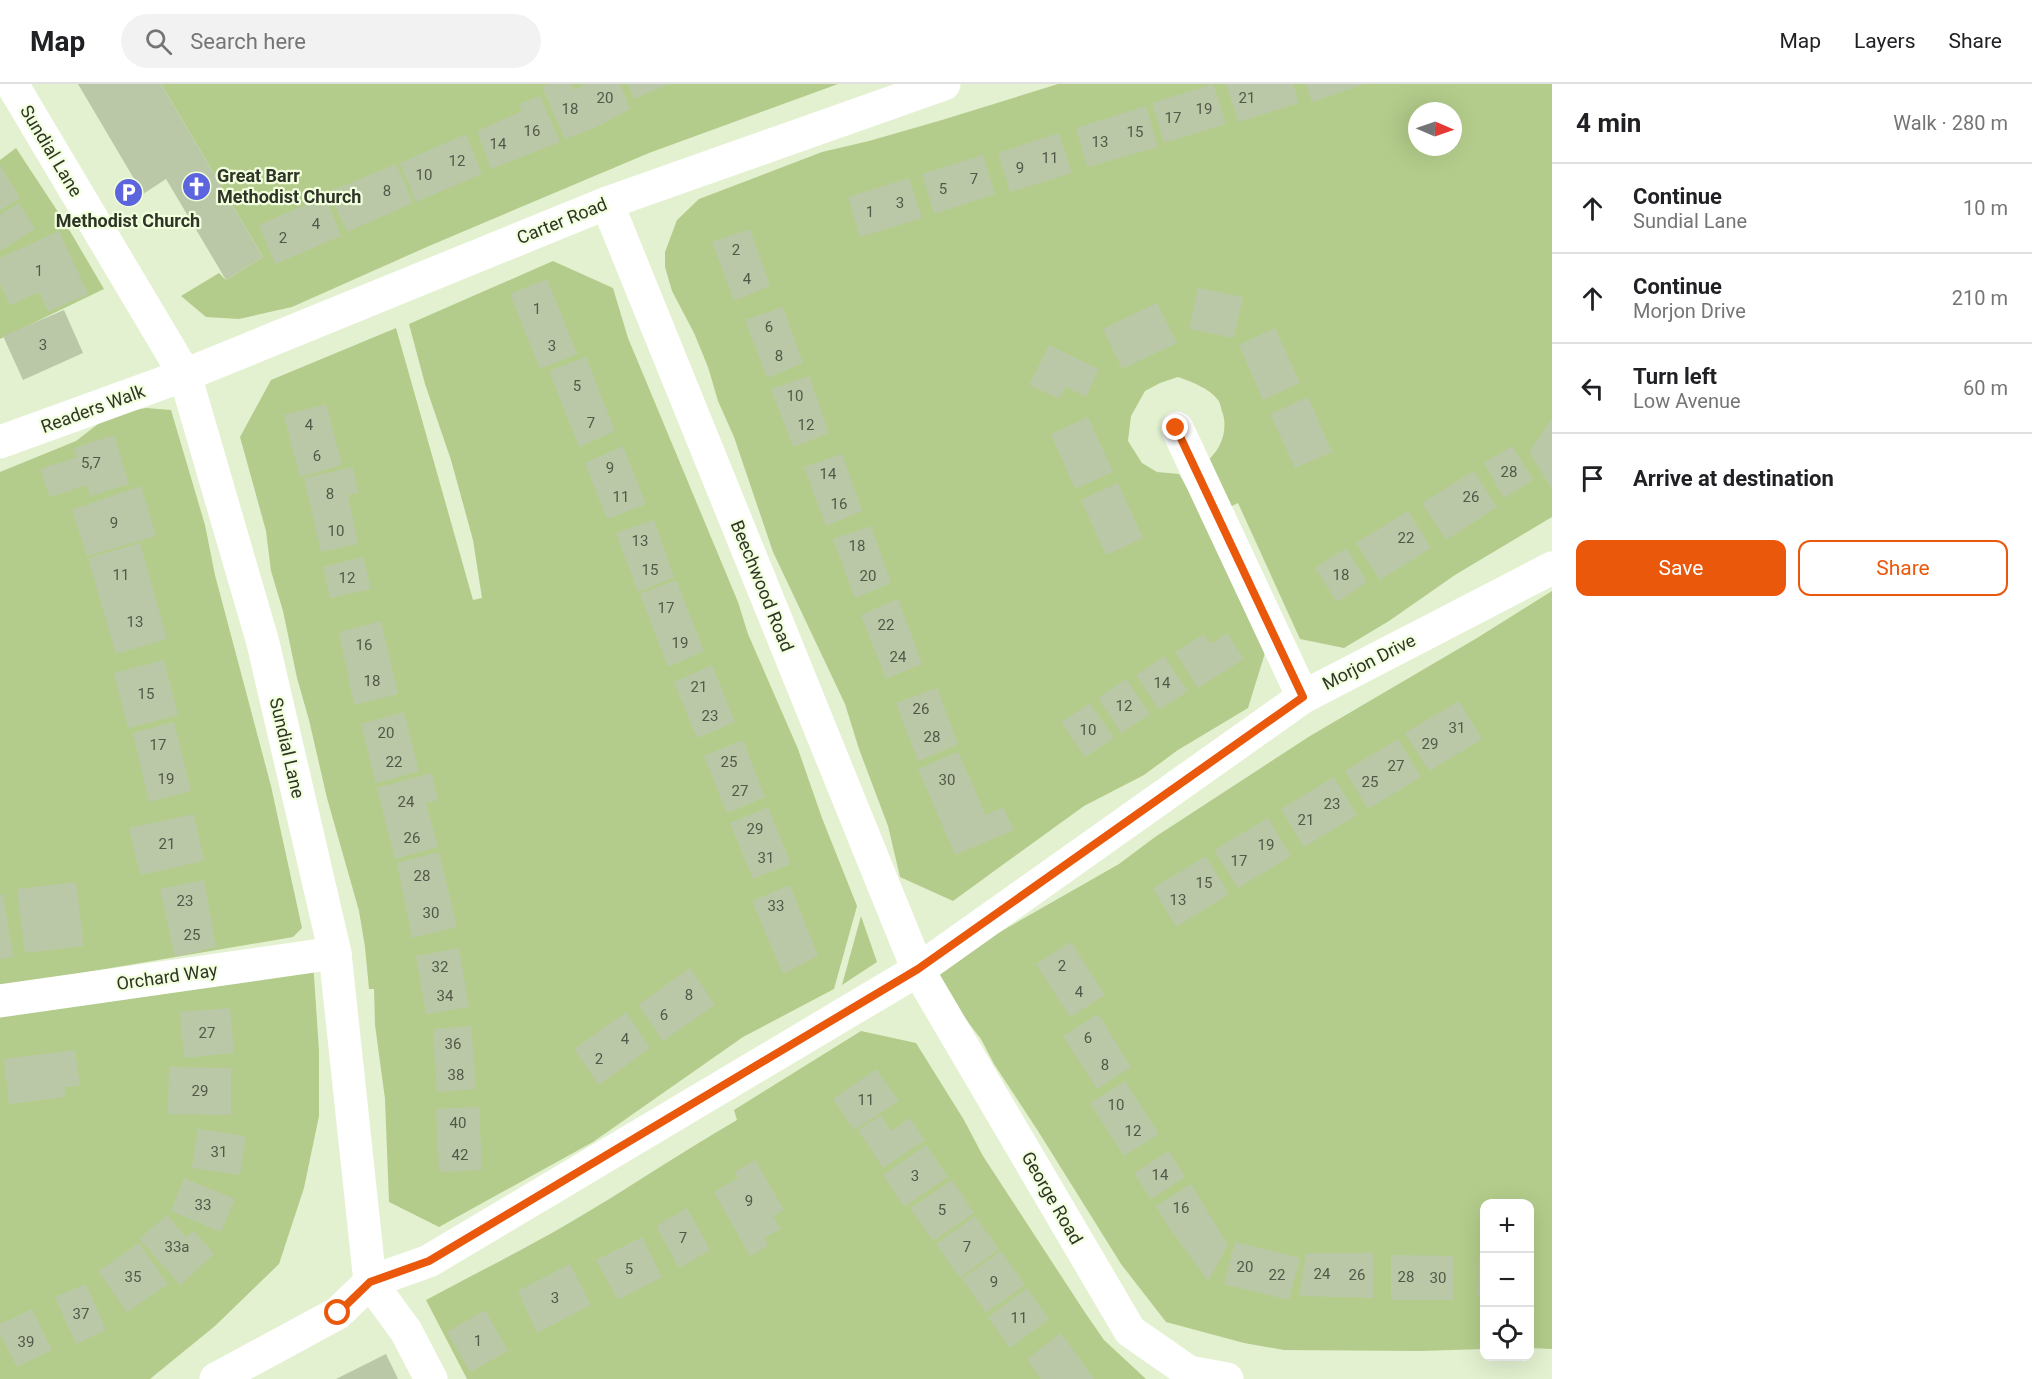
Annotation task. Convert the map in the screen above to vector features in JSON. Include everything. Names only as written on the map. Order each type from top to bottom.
[{"type":"street","name":"Sundial Lane","points":[[12,84],[185,375],[263,644],[334,953],[370,1282]]},
{"type":"street","name":"Carter Road","points":[[185,375],[607,203],[944,84]]},
{"type":"street","name":"Beechwood Road","points":[[607,203],[918,969]]},
{"type":"street","name":"Readers Walk","points":[[0,442],[185,375]]},
{"type":"street","points":[[1176,428],[1303,697]]},
{"type":"street","name":"Morjon Drive","points":[[370,1282],[429,1261],[918,969],[1303,697],[1552,568]]},
{"type":"street","name":"Orchard Way","points":[[0,1001],[334,953]]},
{"type":"street","name":"George Road","points":[[918,969],[1130,1331],[1189,1372],[1227,1379]]},
{"type":"street","points":[[216,1379],[338,1313],[370,1282],[406,1331],[432,1379]]},
{"type":"green space","points":[[161,84],[838,84],[649,153],[292,307],[239,319],[206,317],[181,296],[219,273],[226,280],[263,257]]},
{"type":"green space","points":[[1058,84],[1552,84],[1552,517],[1455,575],[1389,621],[1344,648],[1300,639],[1238,503],[1226,509],[1205,463],[1222,441],[1224,421],[1219,402],[1205,389],[1178,377],[1145,391],[1131,416],[1128,441],[1142,463],[1157,472],[1179,474],[1207,522],[1265,653],[1248,708],[1178,750],[1144,775],[1084,806],[953,901],[900,877],[888,826],[845,704],[773,552],[734,437],[718,401],[708,367],[694,333],[672,291],[665,267],[665,252],[677,220],[699,199],[822,152],[869,141]]},
{"type":"green space","points":[[16,148],[64,221],[104,289],[0,339],[0,160]]},
{"type":"green space","points":[[553,261],[613,288],[628,338],[738,602],[748,634],[798,749],[822,818],[857,906],[834,989],[743,1037],[593,1142],[439,1227],[389,1202],[385,1099],[375,1025],[374,989],[369,989],[359,911],[327,798],[283,611],[271,571],[266,531],[240,437],[271,380],[396,328],[473,600],[482,598],[473,540],[409,324]]},
{"type":"green space","points":[[146,408],[171,410],[205,525],[215,575],[271,786],[302,928],[293,937],[0,987],[0,472],[76,441],[111,414]]},
{"type":"green space","points":[[1552,591],[1552,1349],[1534,1348],[1534,1199],[1480,1199],[1480,1349],[1284,1350],[1244,1343],[1166,1322],[1121,1264],[994,1064],[981,1039],[938,983],[942,965],[1119,864],[1155,837],[1310,736]]},
{"type":"green space","points":[[861,916],[877,962],[842,985]]},
{"type":"green space","points":[[313,961],[319,1051],[319,1116],[304,1188],[279,1264],[215,1326],[150,1379],[0,1379],[0,1015]]},
{"type":"green space","points":[[861,1031],[916,1043],[964,1120],[983,1156],[1084,1311],[1104,1340],[1146,1379],[467,1379],[426,1300],[530,1245],[608,1200],[737,1120],[734,1110]]},
{"type":"building","name":"Great Barr Methodist Church","points":[[78,84],[161,84],[263,257],[226,280],[166,179],[143,194]]},
{"type":"building","points":[[550,84],[571,84],[574,90],[586,84],[620,84],[630,109],[595,128],[565,139],[542,87]]},
{"type":"building","points":[[628,84],[669,84],[634,99]]},
{"type":"building","points":[[1213,84],[1226,124],[1164,143],[1152,103]]},
{"type":"building","points":[[1226,84],[1293,84],[1299,103],[1238,122]]},
{"type":"building","points":[[1306,84],[1364,84],[1312,102]]},
{"type":"building","points":[[540,96],[560,142],[491,169],[477,131],[522,111],[519,104]]},
{"type":"building","points":[[1146,106],[1158,147],[1087,167],[1076,128]]},
{"type":"building","points":[[1059,133],[1072,173],[1010,192],[998,153]]},
{"type":"building","points":[[466,134],[482,174],[416,202],[400,163]]},
{"type":"building","points":[[983,155],[995,194],[934,214],[922,174]]},
{"type":"building","points":[[396,164],[413,203],[347,232],[329,192]]},
{"type":"building","points":[[0,165],[20,198],[0,210]]},
{"type":"building","points":[[909,178],[922,218],[860,237],[848,197]]},
{"type":"building","points":[[325,196],[341,236],[275,264],[259,225]]},
{"type":"building","points":[[19,203],[35,229],[0,251],[0,215]]},
{"type":"building","points":[[750,229],[770,286],[734,301],[712,242]]},
{"type":"building","points":[[59,231],[88,294],[48,312],[39,292],[10,305],[0,284],[0,258]]},
{"type":"building","points":[[547,279],[577,354],[540,369],[510,294]]},
{"type":"building","points":[[1198,288],[1243,297],[1234,338],[1189,329]]},
{"type":"building","points":[[1157,303],[1177,343],[1122,369],[1103,329]]},
{"type":"building","points":[[783,307],[803,363],[767,378],[745,320]]},
{"type":"building","points":[[64,310],[83,353],[23,380],[3,336]]},
{"type":"building","points":[[1275,328],[1300,383],[1263,400],[1239,345]]},
{"type":"building","points":[[1049,345],[1099,369],[1086,397],[1065,387],[1059,399],[1029,385]]},
{"type":"building","points":[[586,357],[615,431],[579,447],[549,371]]},
{"type":"building","points":[[809,376],[829,433],[793,447],[771,389]]},
{"type":"building","points":[[1308,397],[1332,452],[1295,468],[1270,414]]},
{"type":"building","points":[[326,404],[342,465],[300,477],[284,415]]},
{"type":"building","points":[[1088,417],[1113,472],[1075,489],[1051,434]]},
{"type":"building","points":[[1552,418],[1552,489],[1529,452]]},
{"type":"building","points":[[114,435],[129,484],[90,496],[87,485],[50,497],[40,469],[77,457],[74,448]]},
{"type":"building","points":[[623,446],[646,504],[607,519],[585,463]]},
{"type":"building","points":[[1512,446],[1533,480],[1504,498],[1484,463]]},
{"type":"building","points":[[842,454],[862,511],[826,526],[804,467]]},
{"type":"building","points":[[353,467],[358,493],[348,495],[358,544],[321,552],[304,478]]},
{"type":"building","points":[[1474,471],[1497,507],[1446,540],[1422,503]]},
{"type":"building","points":[[1118,483],[1143,538],[1106,555],[1081,500]]},
{"type":"building","points":[[141,486],[156,536],[87,556],[72,510]]},
{"type":"building","points":[[1408,511],[1431,548],[1380,580],[1356,543]]},
{"type":"building","points":[[654,520],[674,577],[638,592],[616,533]]},
{"type":"building","points":[[871,526],[891,583],[855,598],[833,539]]},
{"type":"building","points":[[140,543],[167,639],[116,654],[88,558]]},
{"type":"building","points":[[1346,548],[1367,582],[1337,602],[1315,568]]},
{"type":"building","points":[[363,557],[371,589],[330,598],[323,567]]},
{"type":"building","points":[[676,580],[704,651],[668,667],[640,594]]},
{"type":"building","points":[[898,599],[922,664],[886,679],[861,615]]},
{"type":"building","points":[[381,621],[398,694],[354,705],[339,632]]},
{"type":"building","points":[[1227,633],[1244,659],[1198,688],[1175,652],[1204,634],[1210,644]]},
{"type":"building","points":[[1164,656],[1188,691],[1159,710],[1136,675]]},
{"type":"building","points":[[164,660],[178,715],[128,728],[114,673]]},
{"type":"building","points":[[712,665],[735,722],[697,738],[674,682]]},
{"type":"building","points":[[1126,679],[1150,714],[1121,733],[1098,698]]},
{"type":"building","points":[[937,688],[958,744],[918,761],[896,703]]},
{"type":"building","points":[[1459,701],[1482,739],[1429,771],[1405,733]]},
{"type":"building","points":[[1090,703],[1114,738],[1085,757],[1061,722]]},
{"type":"building","points":[[404,712],[419,771],[376,783],[361,724]]},
{"type":"building","points":[[174,722],[191,791],[149,802],[133,733]]},
{"type":"building","points":[[1398,739],[1421,777],[1368,809],[1345,771]]},
{"type":"building","points":[[743,740],[765,797],[727,813],[704,756]]},
{"type":"building","points":[[958,752],[986,815],[1003,807],[1014,830],[955,855],[918,769]]},
{"type":"building","points":[[432,773],[438,800],[426,803],[438,847],[395,859],[377,788]]},
{"type":"building","points":[[1334,777],[1357,815],[1304,847],[1281,809]]},
{"type":"building","points":[[768,807],[791,864],[753,879],[730,823]]},
{"type":"building","points":[[194,814],[204,861],[140,875],[129,828]]},
{"type":"building","points":[[1268,818],[1291,856],[1238,888],[1214,850]]},
{"type":"building","points":[[439,852],[457,927],[412,938],[397,863]]},
{"type":"building","points":[[1206,856],[1229,894],[1176,927],[1153,888]]},
{"type":"building","points":[[204,880],[216,947],[175,957],[160,889]]},
{"type":"building","points":[[76,882],[84,946],[25,953],[17,889]]},
{"type":"building","points":[[790,885],[818,956],[783,974],[752,901]]},
{"type":"building","points":[[3,894],[13,957],[0,959],[0,895]]},
{"type":"building","points":[[1071,942],[1105,995],[1070,1017],[1036,964]]},
{"type":"building","points":[[459,948],[469,1007],[426,1014],[416,956]]},
{"type":"building","points":[[690,968],[715,1005],[663,1041],[638,1005]]},
{"type":"building","points":[[230,1008],[234,1053],[184,1058],[180,1012]]},
{"type":"building","points":[[626,1012],[650,1048],[599,1085],[574,1049]]},
{"type":"building","points":[[1098,1014],[1131,1067],[1097,1089],[1063,1036]]},
{"type":"building","points":[[471,1026],[476,1089],[437,1092],[433,1029]]},
{"type":"building","points":[[75,1050],[80,1086],[64,1087],[66,1097],[9,1104],[4,1059]]},
{"type":"building","points":[[169,1067],[231,1068],[231,1115],[168,1114]]},
{"type":"building","points":[[876,1069],[899,1101],[854,1130],[833,1099]]},
{"type":"building","points":[[1125,1081],[1159,1134],[1124,1156],[1090,1103]]},
{"type":"building","points":[[479,1107],[482,1170],[439,1172],[436,1109]]},
{"type":"building","points":[[881,1115],[891,1131],[910,1118],[925,1140],[883,1168],[858,1130]]},
{"type":"building","points":[[198,1129],[246,1136],[240,1175],[192,1168]]},
{"type":"building","points":[[926,1145],[948,1177],[904,1207],[883,1175]]},
{"type":"building","points":[[1169,1151],[1185,1177],[1151,1199],[1134,1173]]},
{"type":"building","points":[[755,1160],[784,1210],[773,1216],[781,1229],[764,1238],[768,1246],[750,1256],[714,1192],[738,1178],[734,1172]]},
{"type":"building","points":[[184,1178],[235,1199],[221,1232],[171,1211]]},
{"type":"building","points":[[952,1180],[974,1213],[933,1241],[910,1208]]},
{"type":"building","points":[[1191,1184],[1228,1245],[1208,1281],[1156,1206]]},
{"type":"building","points":[[687,1208],[710,1250],[679,1268],[656,1226]]},
{"type":"building","points":[[167,1215],[186,1237],[194,1231],[214,1254],[180,1285],[139,1239]]},
{"type":"building","points":[[975,1216],[999,1249],[960,1278],[936,1244]]},
{"type":"building","points":[[642,1237],[662,1277],[618,1300],[596,1260]]},
{"type":"building","points":[[1235,1242],[1300,1258],[1289,1300],[1224,1284]]},
{"type":"building","points":[[139,1243],[168,1284],[127,1312],[98,1271]]},
{"type":"building","points":[[1001,1251],[1025,1285],[986,1313],[962,1279]]},
{"type":"building","points":[[1306,1253],[1373,1253],[1373,1298],[1299,1296]]},
{"type":"building","points":[[1391,1255],[1454,1256],[1454,1300],[1391,1300]]},
{"type":"building","points":[[1479,1257],[1480,1257],[1480,1296],[1478,1296]]},
{"type":"building","points":[[570,1264],[591,1305],[537,1333],[518,1291]]},
{"type":"building","points":[[86,1284],[106,1330],[76,1344],[55,1297]]},
{"type":"building","points":[[1027,1288],[1049,1319],[1010,1348],[988,1317]]},
{"type":"building","points":[[32,1309],[52,1350],[17,1367],[0,1334],[0,1324]]},
{"type":"building","points":[[485,1310],[508,1351],[470,1372],[447,1332]]},
{"type":"building","points":[[1061,1333],[1094,1379],[1041,1379],[1027,1359]]},
{"type":"building","points":[[386,1354],[398,1379],[336,1379]]},
{"type":"place","name":"Great Barr Methodist Church","points":[[196,186]]},
{"type":"place","name":"Methodist Church","points":[[128,192]]},
{"type":"route","points":[[338,1313],[370,1282],[429,1261],[918,969],[1303,697],[1176,428]]}]
